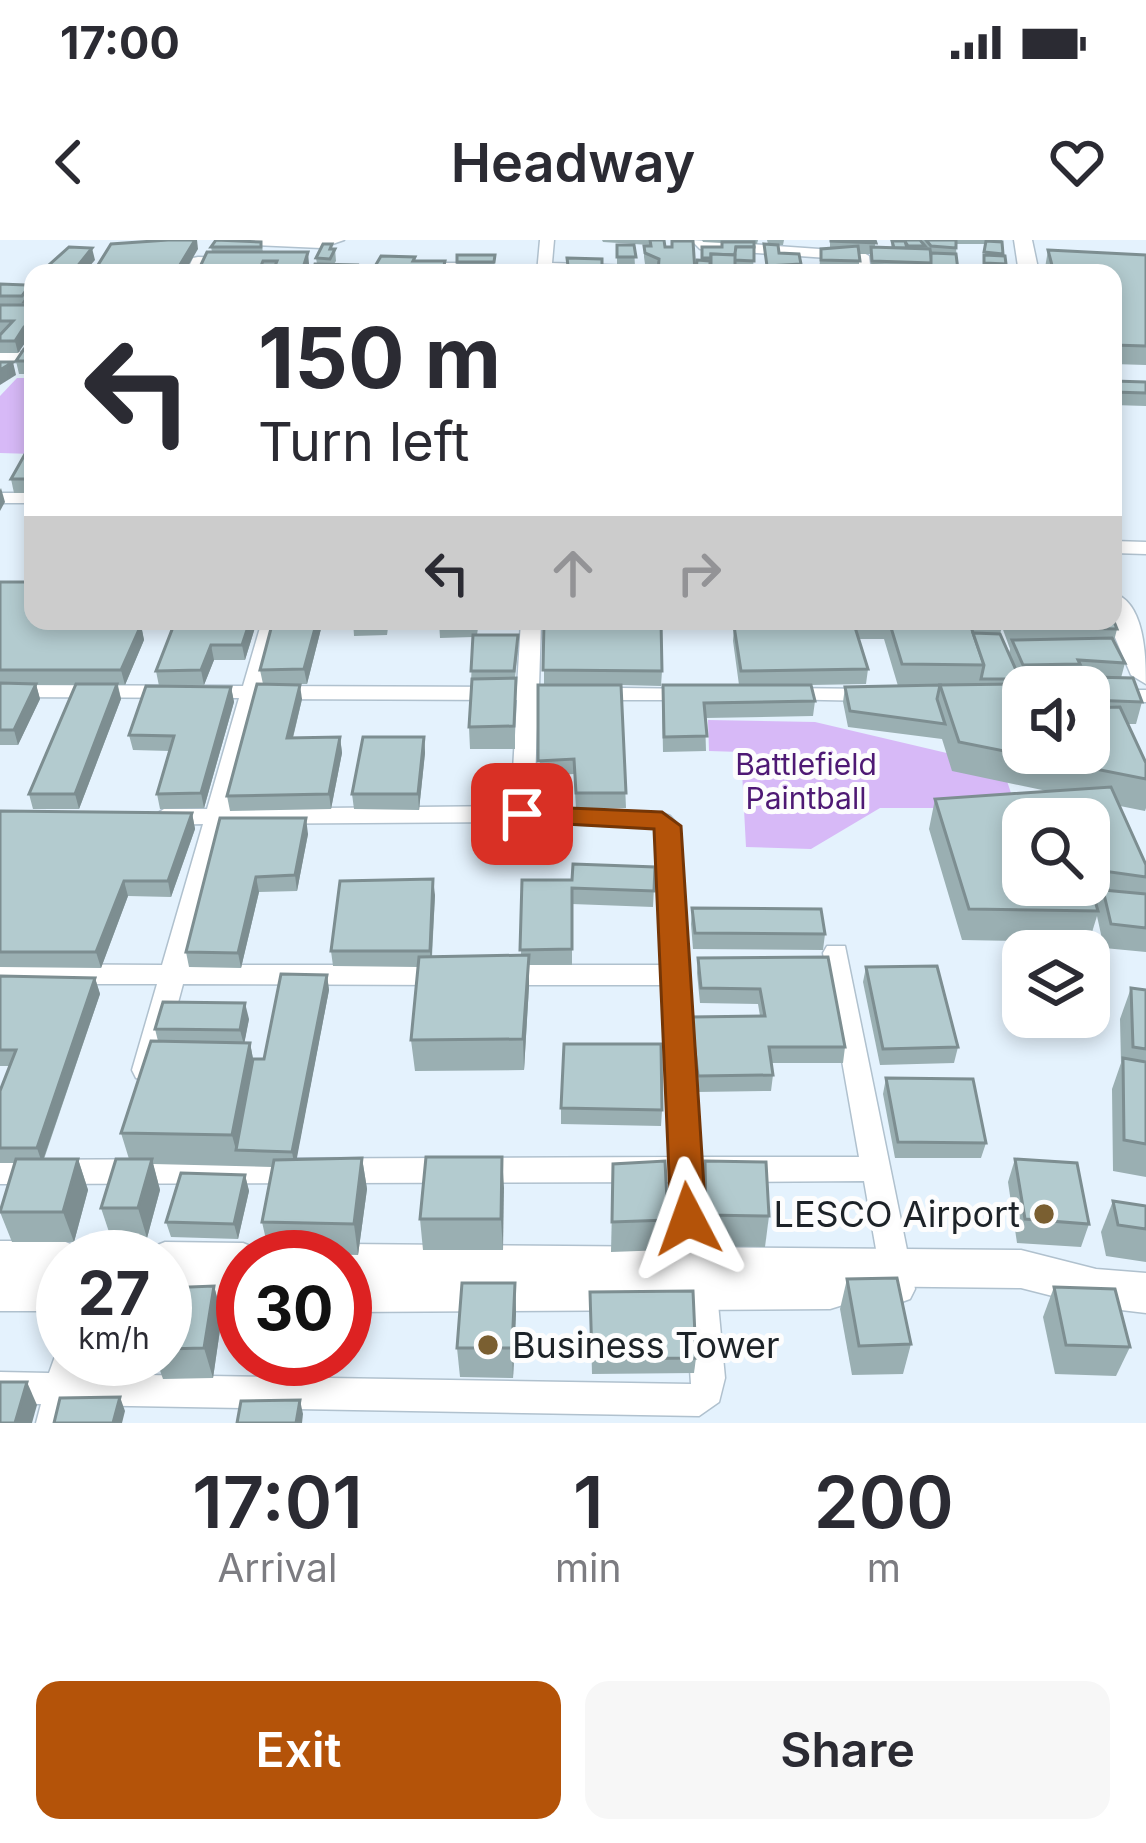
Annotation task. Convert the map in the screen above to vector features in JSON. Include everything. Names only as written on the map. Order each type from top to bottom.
[{"type":"street","points":[[234,240],[322,244],[337,240]]},
{"type":"street","points":[[698,246],[862,256],[863,264]]},
{"type":"street","points":[[224,264],[243,262]]},
{"type":"street","points":[[1045,264],[1051,263]]},
{"type":"street","points":[[1122,621],[1146,675]]},
{"type":"street","points":[[136,1106],[269,630]]},
{"type":"street","points":[[522,814],[531,630]]},
{"type":"street","points":[[0,691],[716,694]]},
{"type":"street","points":[[764,694],[905,695]]},
{"type":"street","points":[[1110,696],[1146,695]]},
{"type":"street","points":[[130,817],[522,814],[662,820],[667,826],[685,1172],[708,1378],[707,1390],[699,1400],[192,1378]]},
{"type":"street","points":[[836,953],[897,1279]]},
{"type":"street","points":[[0,974],[673,975]]},
{"type":"street","points":[[0,1172],[122,1160],[685,1172],[877,1169]]},
{"type":"street","points":[[0,1261],[36,1260]]},
{"type":"street","points":[[372,1264],[696,1280]]},
{"type":"street","points":[[372,1291],[696,1280],[897,1279],[1027,1293],[1096,1288],[1146,1293]]},
{"type":"street","points":[[0,1291],[36,1291]]},
{"type":"street","points":[[0,1388],[36,1380]]},
{"type":"street","points":[[52,1423],[63,1386]]},
{"type":"green space","points":[[17,378],[24,378],[24,454],[0,453],[0,396]]},
{"type":"green space","name":"Battlefield Paintball","points":[[708,720],[815,722],[1002,766],[1013,798],[1002,798],[1002,808],[880,808],[811,849],[746,847],[741,752],[709,751]]},
{"type":"building","points":[[195,240],[180,264],[99,264],[111,244]]},
{"type":"building","points":[[216,240],[261,242],[261,247],[211,247]]},
{"type":"building","points":[[650,240],[664,240],[665,247],[672,247],[672,241],[693,241],[694,264],[659,264],[659,259],[645,253],[644,246],[651,246]]},
{"type":"building","points":[[904,240],[920,240],[925,246],[908,246]]},
{"type":"building","points":[[926,240],[956,240],[956,248],[931,246]]},
{"type":"building","points":[[892,241],[905,241],[907,248],[894,248]]},
{"type":"building","points":[[986,241],[1002,242],[1003,254],[984,252]]},
{"type":"building","points":[[722,242],[754,242],[754,247],[736,247],[735,256],[702,258],[702,247],[722,247]]},
{"type":"building","points":[[323,244],[335,249],[330,259],[316,258]]},
{"type":"building","points":[[764,244],[778,245],[779,253],[799,254],[801,264],[767,264]]},
{"type":"building","points":[[617,245],[634,245],[636,257],[617,257]]},
{"type":"building","points":[[858,246],[860,261],[821,260],[821,249]]},
{"type":"building","points":[[69,247],[92,248],[79,264],[50,264]]},
{"type":"building","points":[[736,247],[754,247],[754,261],[734,260]]},
{"type":"building","points":[[871,247],[930,249],[932,263],[872,261]]},
{"type":"building","points":[[1048,250],[1146,255],[1146,346],[1122,345],[1122,264],[1052,264]]},
{"type":"building","points":[[207,252],[308,252],[304,264],[201,264]]},
{"type":"building","points":[[931,253],[956,254],[957,264],[931,264]]},
{"type":"building","points":[[711,254],[735,255],[735,264],[711,264]]},
{"type":"building","points":[[457,255],[495,255],[494,262],[457,262]]},
{"type":"building","points":[[984,255],[1005,256],[1006,264],[984,263]]},
{"type":"building","points":[[381,256],[445,261],[444,264],[376,264]]},
{"type":"building","points":[[567,258],[602,259],[602,264],[568,264]]},
{"type":"building","points":[[0,284],[24,285],[24,293],[0,296]]},
{"type":"building","points":[[0,305],[24,305],[24,327],[15,341],[0,341],[13,321],[0,321]]},
{"type":"building","points":[[1122,381],[1146,382],[1146,393],[1122,392]]},
{"type":"building","points":[[24,456],[24,479],[11,479]]},
{"type":"building","points":[[0,582],[24,582],[24,630],[139,630],[121,670],[0,670]]},
{"type":"building","points":[[172,630],[247,630],[242,645],[211,645],[201,670],[156,671]]},
{"type":"building","points":[[271,630],[315,630],[304,669],[260,670]]},
{"type":"building","points":[[544,630],[661,630],[662,671],[543,670]]},
{"type":"building","points":[[735,630],[856,630],[868,669],[741,671]]},
{"type":"building","points":[[892,630],[972,630],[984,665],[902,664]]},
{"type":"building","points":[[973,633],[1000,634],[1014,666],[1002,666],[1002,679],[981,679],[984,665]]},
{"type":"building","points":[[473,635],[518,635],[514,671],[471,671]]},
{"type":"building","points":[[1112,638],[1125,663],[1078,660],[1080,664],[1023,665],[1012,640]]},
{"type":"building","points":[[1110,677],[1133,678],[1142,702],[1110,701]]},
{"type":"building","points":[[516,678],[514,726],[469,727],[472,679]]},
{"type":"building","points":[[0,683],[36,684],[14,730],[0,730]]},
{"type":"building","points":[[76,684],[117,684],[75,794],[29,794]]},
{"type":"building","points":[[257,684],[300,685],[287,738],[340,737],[329,794],[227,796]]},
{"type":"building","points":[[1002,684],[1002,751],[959,742],[940,685]]},
{"type":"building","points":[[538,685],[621,685],[626,793],[576,793],[574,759],[538,761]]},
{"type":"building","points":[[663,685],[811,685],[815,701],[704,703],[707,736],[664,737]]},
{"type":"building","points":[[940,685],[937,699],[945,724],[850,711],[845,687]]},
{"type":"building","points":[[146,686],[231,687],[201,793],[157,794],[174,736],[129,735]]},
{"type":"building","points":[[1110,707],[1120,707],[1146,763],[1146,779],[1110,772]]},
{"type":"building","points":[[363,737],[424,737],[418,794],[352,794]]},
{"type":"building","points":[[1111,787],[1146,865],[1146,877],[1110,872],[1110,798],[1002,798],[1002,906],[1097,906],[1098,911],[969,909],[935,799]]},
{"type":"building","points":[[0,811],[192,813],[168,881],[124,881],[96,952],[0,952]]},
{"type":"building","points":[[220,818],[306,818],[295,875],[256,877],[238,953],[186,952]]},
{"type":"building","points":[[573,864],[655,867],[654,891],[572,888],[572,949],[520,950],[522,880],[572,880]]},
{"type":"building","points":[[433,879],[430,951],[331,951],[340,881]]},
{"type":"building","points":[[1110,891],[1146,894],[1146,928],[1111,924],[1107,906]]},
{"type":"building","points":[[692,908],[821,909],[825,934],[695,933]]},
{"type":"building","points":[[529,955],[523,1039],[411,1040],[419,957]]},
{"type":"building","points":[[828,957],[845,1047],[769,1047],[773,1075],[698,1076],[691,1017],[765,1016],[760,989],[701,988],[698,958]]},
{"type":"building","points":[[937,966],[958,1047],[883,1049],[866,967]]},
{"type":"building","points":[[281,974],[327,975],[292,1152],[236,1150],[253,1059],[264,1059]]},
{"type":"building","points":[[0,976],[95,978],[37,1148],[0,1148],[0,1091],[16,1050],[0,1050]]},
{"type":"building","points":[[1131,988],[1146,990],[1146,1049],[1133,1047]]},
{"type":"building","points":[[163,1002],[245,1003],[240,1030],[155,1029]]},
{"type":"building","points":[[151,1041],[250,1043],[232,1135],[121,1133]]},
{"type":"building","points":[[564,1044],[661,1044],[662,1110],[561,1108]]},
{"type":"building","points":[[1123,1058],[1146,1062],[1146,1144],[1124,1140]]},
{"type":"building","points":[[886,1078],[973,1079],[986,1143],[898,1142]]},
{"type":"building","points":[[426,1157],[502,1157],[501,1219],[420,1219]]},
{"type":"building","points":[[362,1158],[354,1224],[262,1222],[274,1160]]},
{"type":"building","points":[[16,1159],[78,1159],[63,1212],[0,1212]]},
{"type":"building","points":[[116,1159],[152,1159],[138,1208],[101,1208]]},
{"type":"building","points":[[1015,1159],[1077,1163],[1089,1224],[1025,1219]]},
{"type":"building","points":[[665,1161],[668,1220],[612,1222],[613,1164]]},
{"type":"building","points":[[705,1161],[766,1162],[769,1216],[706,1215]]},
{"type":"building","points":[[181,1173],[245,1175],[234,1224],[166,1222]]},
{"type":"building","points":[[1113,1201],[1146,1206],[1146,1229],[1118,1225]]},
{"type":"building","points":[[897,1278],[911,1344],[859,1346],[847,1279]]},
{"type":"building","points":[[462,1283],[515,1283],[512,1348],[457,1348]]},
{"type":"building","points":[[214,1286],[204,1348],[192,1348],[192,1287]]},
{"type":"building","points":[[1054,1287],[1115,1289],[1130,1347],[1066,1345]]},
{"type":"building","points":[[693,1291],[696,1358],[592,1359],[590,1292]]},
{"type":"building","points":[[0,1382],[27,1382],[15,1423],[0,1423]]},
{"type":"building","points":[[120,1397],[113,1423],[54,1423],[60,1398]]},
{"type":"building","points":[[300,1400],[296,1423],[237,1423],[241,1401]]},
{"type":"place","name":"LESCO Airport","points":[[1044,1214]]},
{"type":"place","name":"Business Tower","points":[[488,1345]]},
{"type":"route","points":[[522,814],[662,820],[667,826],[688,1219]]}]
